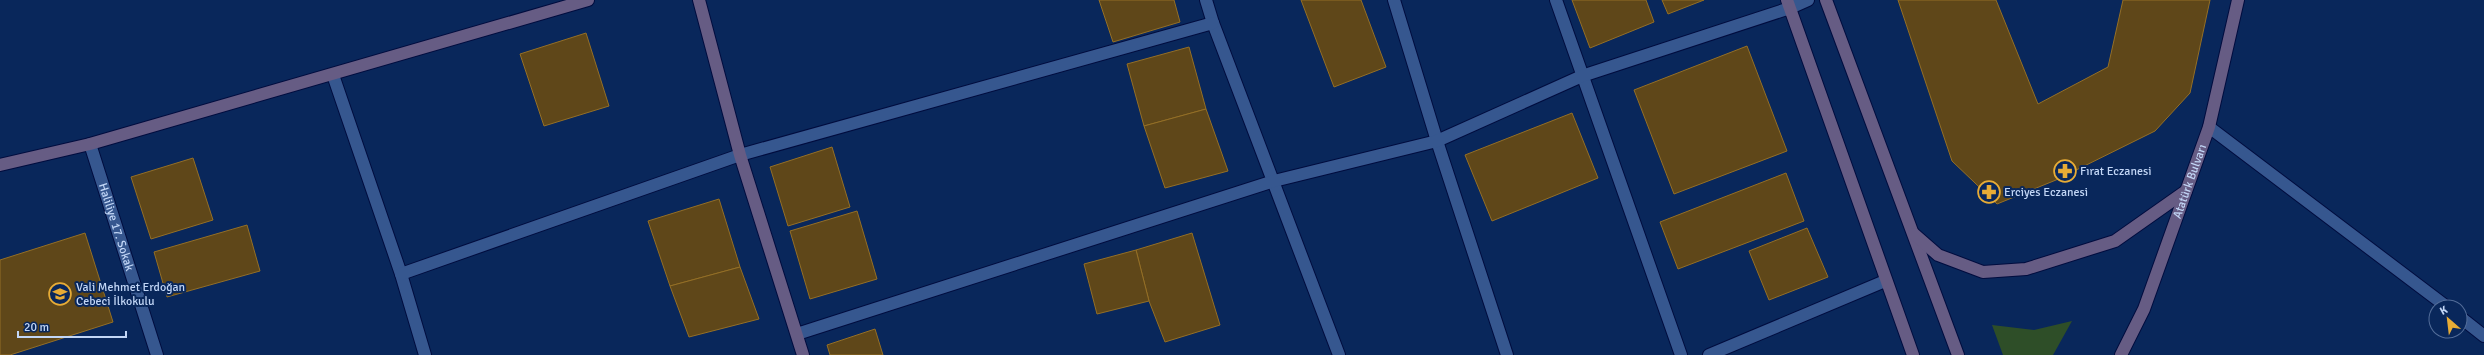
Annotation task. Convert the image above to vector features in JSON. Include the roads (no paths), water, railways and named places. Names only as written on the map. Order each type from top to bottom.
[{"type":"main road","points":[[0,165],[90,144],[333,75],[588,0]]},
{"type":"main road","points":[[699,0],[740,155],[803,355]]},
{"type":"main road","points":[[1826,0],[1958,355]]},
{"type":"main road","name":"Atatürk Bulvarı","points":[[2121,355],[2144,310],[2209,127],[2238,0]]},
{"type":"main road","points":[[1788,4],[1912,355]]},
{"type":"main road","points":[[1912,232],[1938,255],[1984,272],[2026,268],[2116,240],[2186,191]]},
{"type":"street","points":[[1206,0],[1213,23],[1339,355]]},
{"type":"street","points":[[1394,0],[1437,141],[1507,355]]},
{"type":"street","points":[[1556,0],[1681,355]]},
{"type":"street","points":[[797,334],[1274,181],[1437,141],[1582,76],[1788,4],[1808,0]]},
{"type":"street","points":[[401,274],[740,155],[1213,23]]},
{"type":"street","points":[[333,75],[401,274],[425,355]]},
{"type":"street","points":[[2209,127],[2436,299]]},
{"type":"street","name":"Haliliye 17. Sokak","points":[[90,144],[157,355]]},
{"type":"street","points":[[1709,355],[1885,281]]},
{"type":"street","points":[[2468,323],[2484,336]]},
{"type":"place","name":"Fırat Eczanesi","points":[[2065,171]]},
{"type":"place","name":"Erciyes Eczanesi","points":[[1989,192]]},
{"type":"place","name":"Vali Mehmet Erdoğan Cebeci İlkokulu","points":[[60,294]]}]
